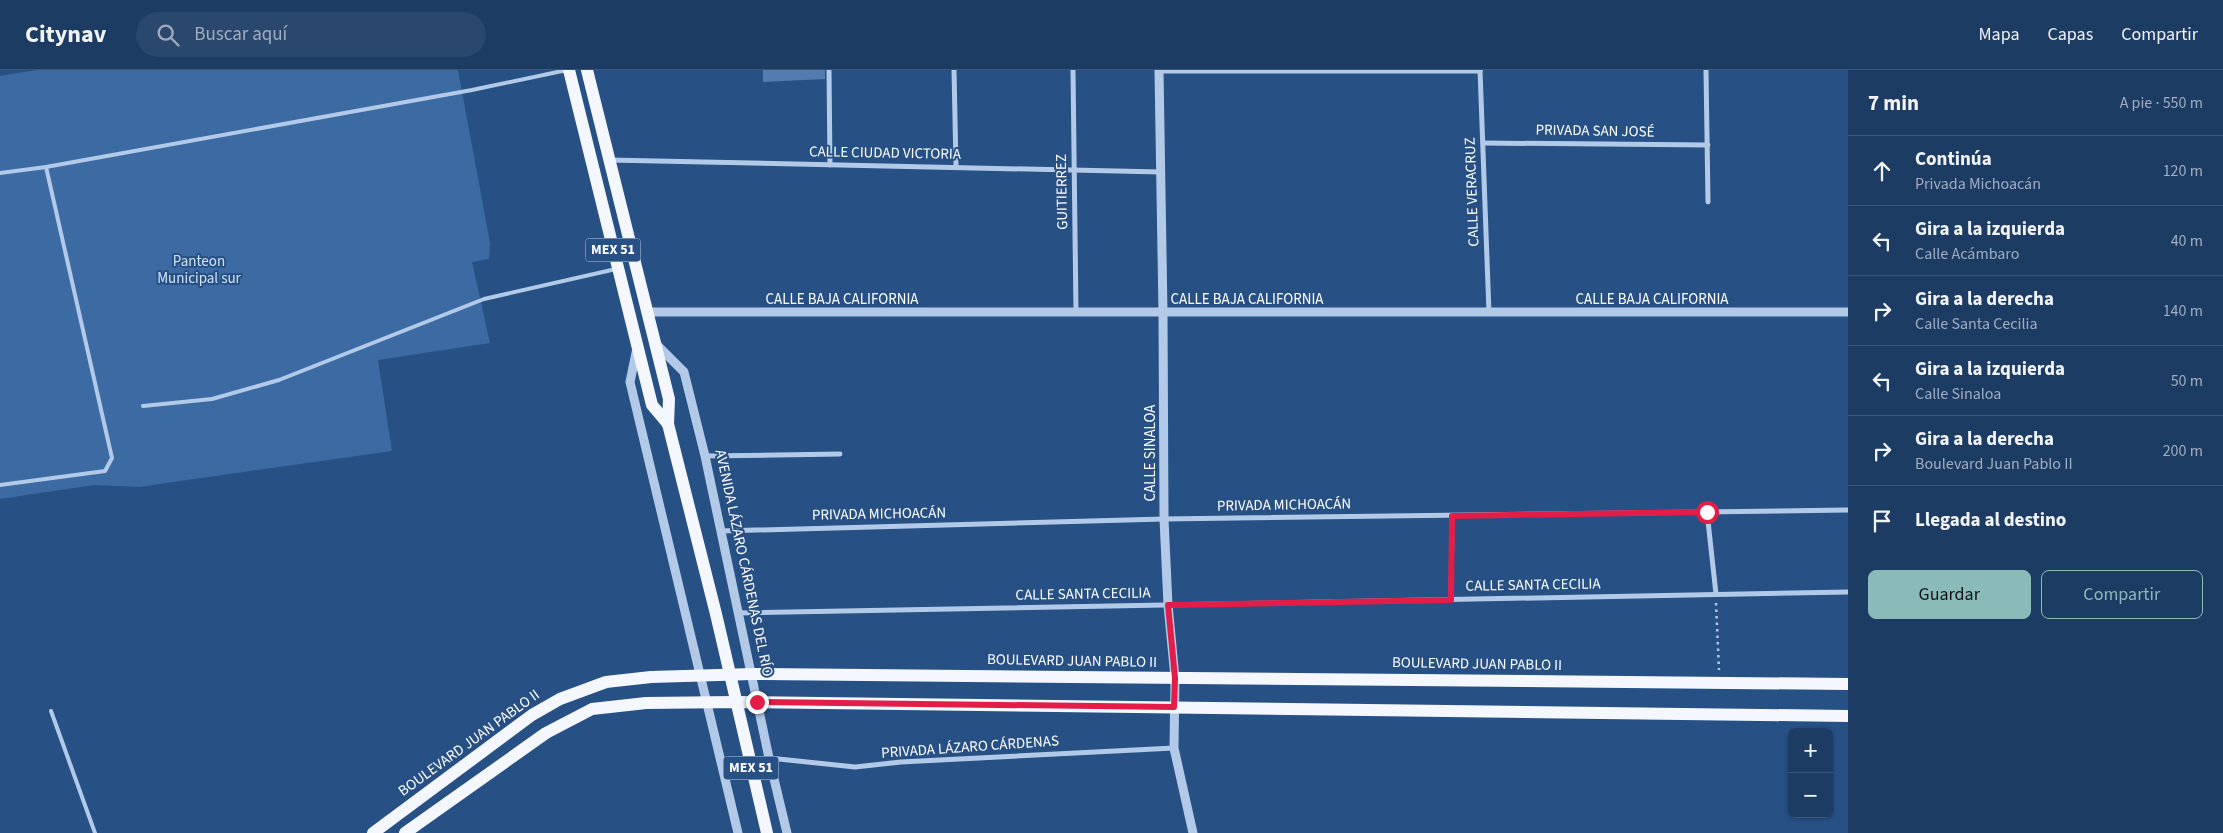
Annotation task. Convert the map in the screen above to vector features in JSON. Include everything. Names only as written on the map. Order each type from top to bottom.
[{"type":"main road","name":"MEX 51","points":[[569,70],[652,405],[668,424]]},
{"type":"main road","name":"MEX 51","points":[[587,70],[669,400],[668,424],[767,833]]},
{"type":"main road","name":"BOULEVARD JUAN PABLO II","points":[[373,833],[532,715],[560,699],[606,682],[651,677],[752,674],[1848,684]]},
{"type":"main road","points":[[406,833],[546,733],[592,709],[646,703],[757,702],[1848,716]]},
{"type":"street","points":[[829,70],[830,165]]},
{"type":"street","points":[[954,70],[956,168]]},
{"type":"street","name":"GUITIERREZ","points":[[1073,70],[1076,313]]},
{"type":"street","points":[[1159,70],[1480,70]]},
{"type":"street","name":"CALLE SINALOA","points":[[1159,70],[1164,519],[1168,605],[1175,678],[1174,748],[1193,833]]},
{"type":"street","name":"CALLE VERACRUZ","points":[[1480,70],[1489,313]]},
{"type":"street","points":[[1706,70],[1708,202]]},
{"type":"street","name":"PRIVADA SAN JOSÉ","points":[[1483,143],[1708,145]]},
{"type":"street","name":"CALLE CIUDAD VICTORIA","points":[[609,160],[1161,172]]},
{"type":"street","name":"CALLE BAJA CALIFORNIA","points":[[646,312],[1848,312]]},
{"type":"street","name":"AVENIDA LÁZARO CÁRDENAS DEL RÍO","points":[[653,341],[684,372],[705,456],[769,758],[787,833]]},
{"type":"street","points":[[637,346],[630,382],[738,833]]},
{"type":"street","points":[[705,456],[840,454]]},
{"type":"street","name":"PRIVADA MICHOACÁN","points":[[721,531],[1164,519],[1848,510]]},
{"type":"street","points":[[1707,512],[1716,594]]},
{"type":"street","points":[[1451,600],[1452,516]]},
{"type":"street","name":"CALLE SANTA CECILIA","points":[[739,613],[1848,592]]},
{"type":"street","name":"PRIVADA LÁZARO CÁRDENAS","points":[[769,758],[855,767],[901,762],[1174,748]]},
{"type":"lane","points":[[0,173],[46,167],[472,90],[569,70]]},
{"type":"lane","points":[[0,485],[105,471],[112,458],[46,167]]},
{"type":"lane","points":[[143,406],[212,399],[269,382],[484,299],[618,269]]},
{"type":"lane","points":[[51,711],[95,833]]},
{"type":"path","points":[[1716,594],[1720,683]]},
{"type":"green space","name":"Panteon Municipal sur","points":[[37,70],[458,70],[490,243],[489,259],[472,262],[490,343],[378,360],[392,451],[140,487],[94,485],[0,499],[0,76]]},
{"type":"building","points":[[763,70],[825,70],[825,79],[763,82]]},
{"type":"route","points":[[757,702],[1174,707],[1175,678],[1168,605],[1451,600],[1452,516],[1707,512]]}]
